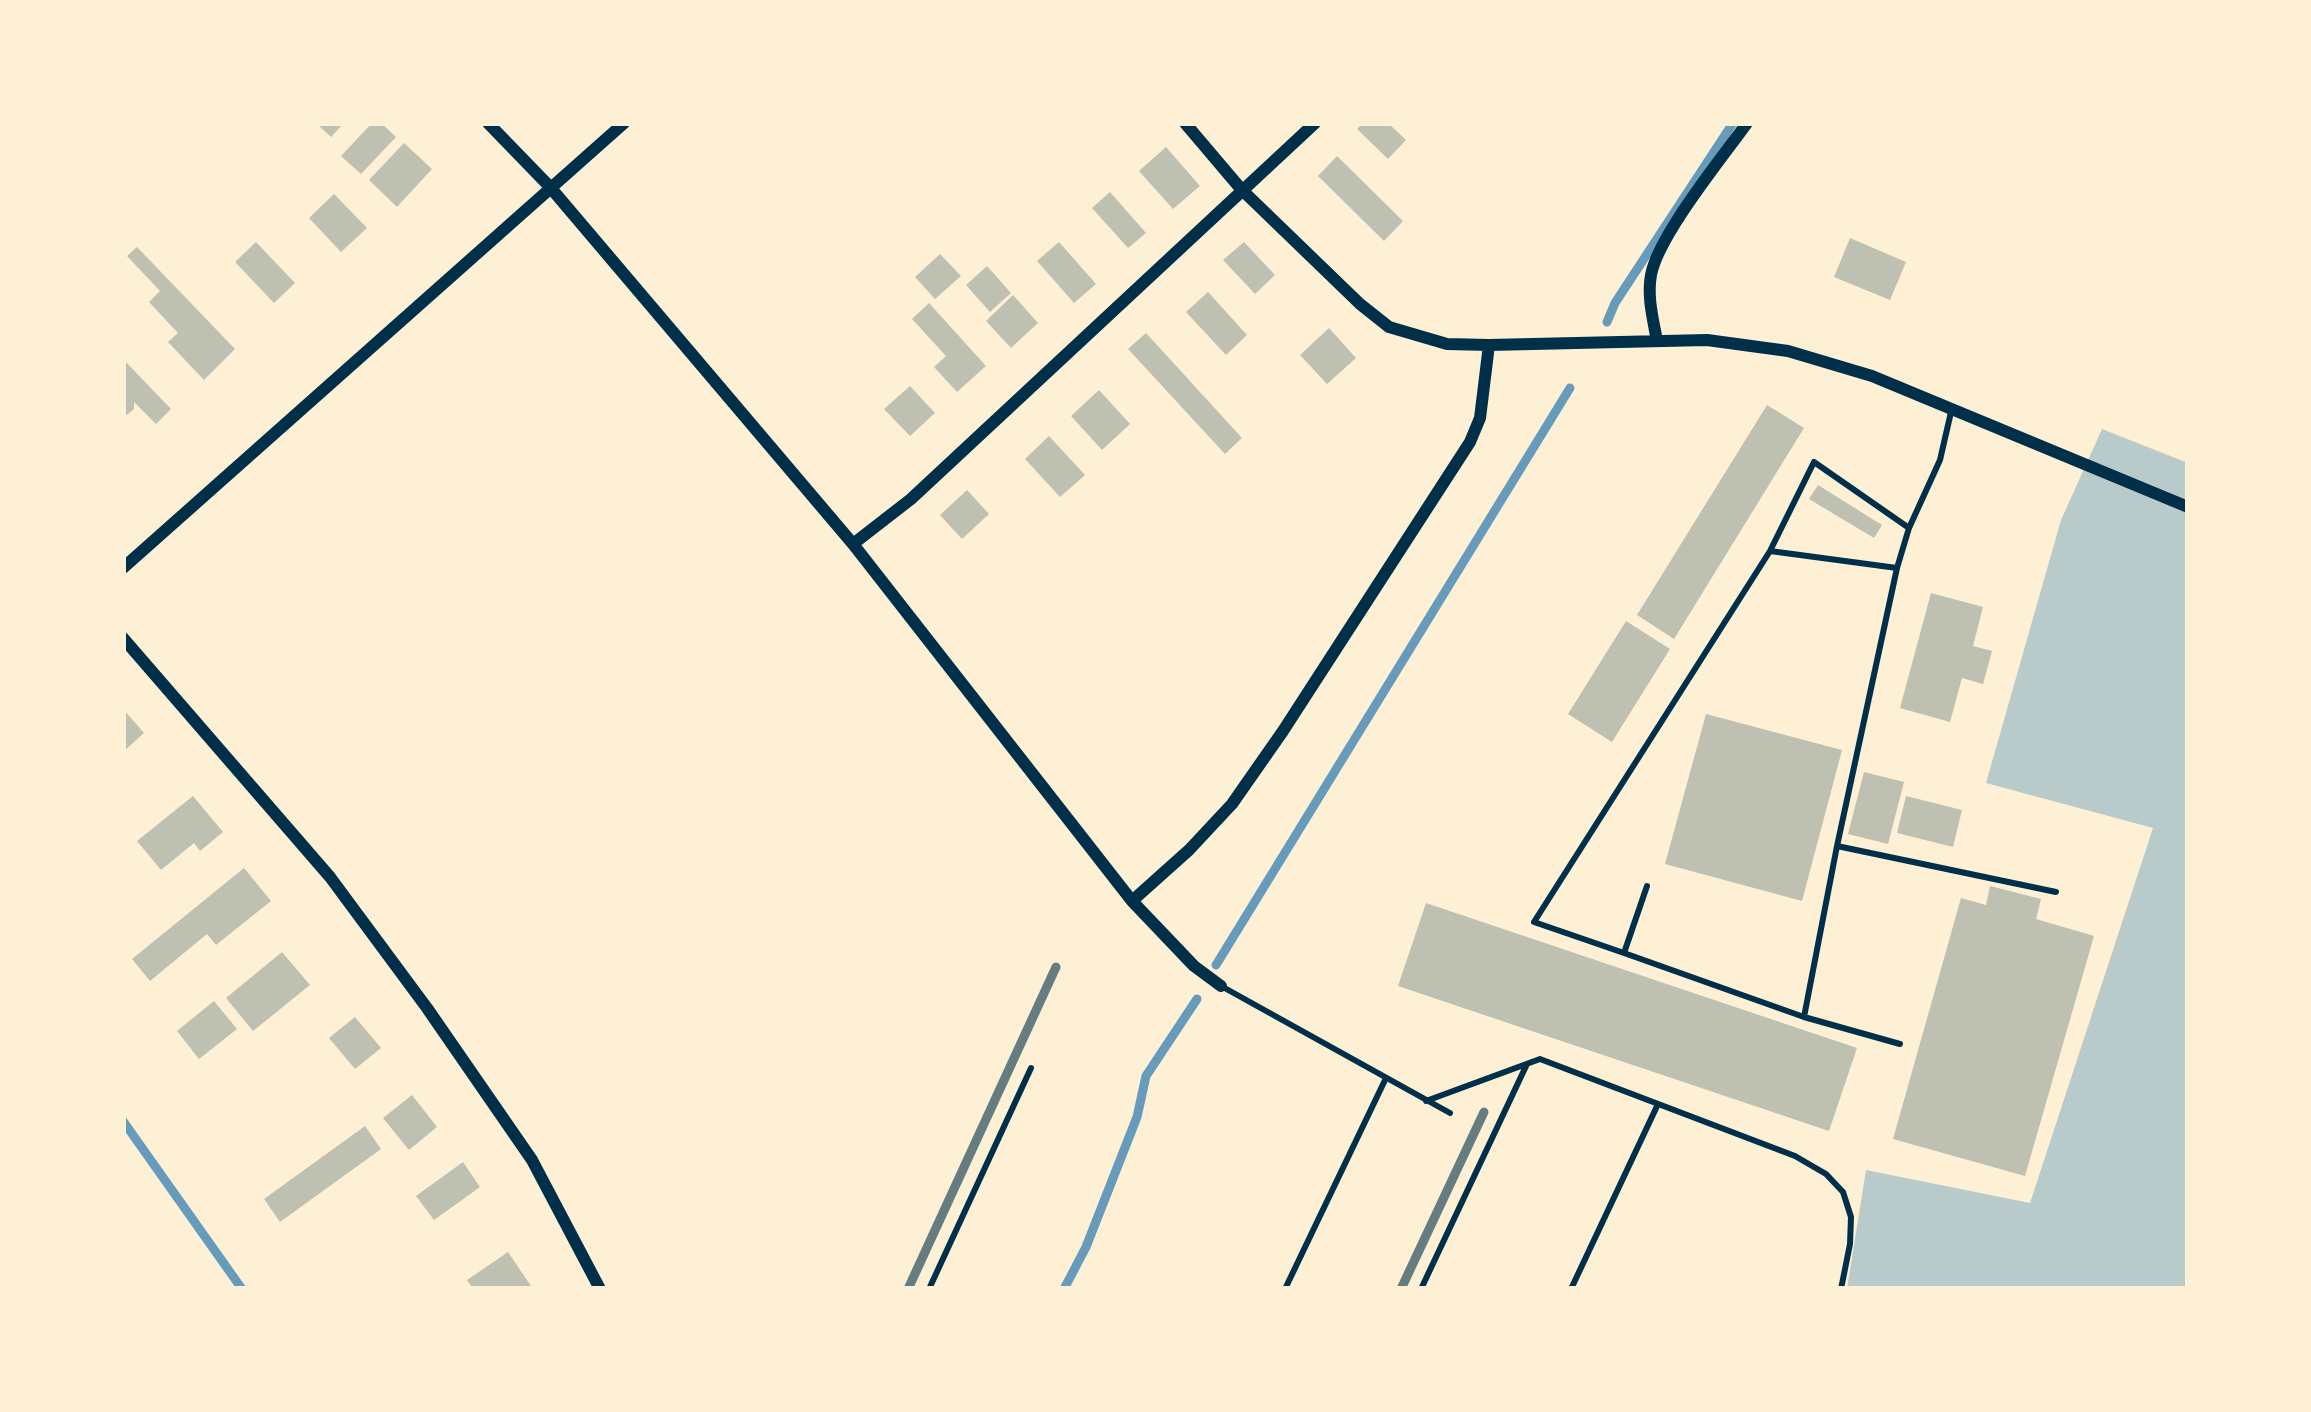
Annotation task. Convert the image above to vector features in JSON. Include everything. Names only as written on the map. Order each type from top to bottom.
[{"type":"street","points":[[488,123],[550,187],[853,544],[1132,901],[1194,966],[1221,986]]},
{"type":"street","points":[[123,568],[624,123]]},
{"type":"street","points":[[1185,123],[1241,189],[1389,327],[1447,344],[1708,340],[1788,351],[1872,376],[2188,507]]},
{"type":"street","points":[[853,544],[911,500],[1315,123]]},
{"type":"street","points":[[1657,340],[1649,302],[1651,272],[1675,224],[1747,123]]},
{"type":"street","points":[[1132,901],[1232,804],[1470,442],[1480,418],[1489,345]]},
{"type":"street","points":[[123,638],[330,877],[427,1008],[532,1160],[600,1289]]},
{"type":"lane","points":[[1804,1017],[1897,568],[1909,528],[1940,460],[1952,409]]},
{"type":"lane","points":[[1900,1044],[1804,1017],[1534,922],[1770,550],[1814,462],[1909,528]]},
{"type":"lane","points":[[1770,550],[1897,568]]},
{"type":"lane","points":[[1837,846],[2056,892]]},
{"type":"lane","points":[[1624,953],[1647,886]]},
{"type":"lane","points":[[1221,986],[1450,1114]]},
{"type":"lane","points":[[1426,1101],[1540,1060],[1796,1156],[1835,1181],[1843,1192],[1851,1217],[1841,1289]]},
{"type":"lane","points":[[1421,1289],[1527,1064]]},
{"type":"lane","points":[[929,1289],[1031,1068]]},
{"type":"lane","points":[[1285,1289],[1386,1078]]},
{"type":"lane","points":[[1571,1289],[1658,1104]]},
{"type":"shaded area","points":[[2102,429],[2188,463],[2188,1289],[1847,1289],[1866,1170],[2030,1203],[2153,828],[1986,783],[2061,520]]},
{"type":"building","points":[[316,123],[344,123],[331,137]]},
{"type":"building","points":[[372,123],[381,123],[396,137],[361,174],[341,156]]},
{"type":"building","points":[[1363,123],[1388,123],[1406,140],[1388,159],[1357,129]]},
{"type":"building","points":[[404,143],[432,169],[397,207],[369,180]]},
{"type":"building","points":[[1166,147],[1200,186],[1173,209],[1139,171]]},
{"type":"building","points":[[1337,156],[1403,221],[1384,241],[1318,176]]},
{"type":"building","points":[[1110,192],[1146,233],[1128,248],[1092,208]]},
{"type":"building","points":[[334,194],[367,228],[341,252],[309,218]]},
{"type":"building","points":[[1850,238],[1906,262],[1890,300],[1834,277]]},
{"type":"building","points":[[256,242],[295,283],[274,303],[235,262]]},
{"type":"building","points":[[1059,242],[1096,284],[1074,303],[1037,261]]},
{"type":"building","points":[[1244,242],[1275,275],[1255,294],[1223,260]]},
{"type":"building","points":[[137,247],[235,349],[204,380],[168,342],[178,333],[149,302],[160,291],[127,256]]},
{"type":"building","points":[[940,254],[961,276],[935,299],[915,277]]},
{"type":"building","points":[[987,266],[1011,293],[990,312],[966,285]]},
{"type":"building","points":[[1208,292],[1247,335],[1226,355],[1186,312]]},
{"type":"building","points":[[1013,295],[1038,323],[1011,348],[986,321]]},
{"type":"building","points":[[929,303],[986,366],[957,392],[934,367],[946,356],[912,319]]},
{"type":"building","points":[[1329,328],[1356,358],[1327,384],[1300,355]]},
{"type":"building","points":[[1146,333],[1242,438],[1225,454],[1128,349]]},
{"type":"building","points":[[123,359],[171,409],[156,424],[134,402],[134,409],[123,418]]},
{"type":"building","points":[[910,386],[935,413],[910,436],[884,409]]},
{"type":"building","points":[[1099,390],[1130,424],[1102,450],[1071,416]]},
{"type":"building","points":[[1767,405],[1804,428],[1674,639],[1637,615]]},
{"type":"building","points":[[1049,436],[1085,475],[1060,497],[1025,459]]},
{"type":"building","points":[[1818,485],[1882,525],[1874,538],[1809,499]]},
{"type":"building","points":[[967,490],[989,514],[962,539],[940,515]]},
{"type":"building","points":[[1931,593],[1983,607],[1973,646],[1992,651],[1983,684],[1962,678],[1950,722],[1900,708]]},
{"type":"building","points":[[1626,621],[1670,649],[1612,742],[1568,714]]},
{"type":"building","points":[[123,709],[144,733],[123,752]]},
{"type":"building","points":[[1706,714],[1842,750],[1802,901],[1665,864]]},
{"type":"building","points":[[1864,772],[1904,782],[1888,844],[1848,834]]},
{"type":"building","points":[[193,796],[223,832],[200,851],[194,843],[161,870],[137,841]]},
{"type":"building","points":[[1906,796],[1962,810],[1953,847],[1897,833]]},
{"type":"building","points":[[244,868],[271,901],[216,945],[207,934],[150,981],[132,959]]},
{"type":"building","points":[[1990,886],[2041,899],[2036,919],[2094,936],[2025,1176],[1893,1139],[1961,898],[1986,905]]},
{"type":"building","points":[[1426,903],[1857,1048],[1829,1131],[1398,986]]},
{"type":"building","points":[[282,952],[310,985],[253,1031],[226,998]]},
{"type":"building","points":[[214,1001],[237,1029],[199,1059],[177,1031]]},
{"type":"building","points":[[355,1017],[381,1048],[355,1069],[329,1038]]},
{"type":"building","points":[[412,1095],[437,1127],[409,1150],[383,1118]]},
{"type":"building","points":[[365,1126],[381,1149],[280,1222],[264,1199]]},
{"type":"building","points":[[463,1162],[480,1187],[434,1220],[416,1196]]},
{"type":"building","points":[[508,1252],[533,1289],[473,1289],[467,1280]]},
{"type":"waterway","points":[[1607,322],[1733,123]]},
{"type":"waterway","points":[[1216,965],[1570,388]]},
{"type":"waterway","points":[[1064,1289],[1086,1247],[1137,1117],[1146,1076],[1197,999]]},
{"type":"waterway","points":[[123,1121],[242,1289]]},
{"type":"railway","points":[[908,1289],[1056,967]]},
{"type":"railway","points":[[1401,1289],[1484,1112]]}]
